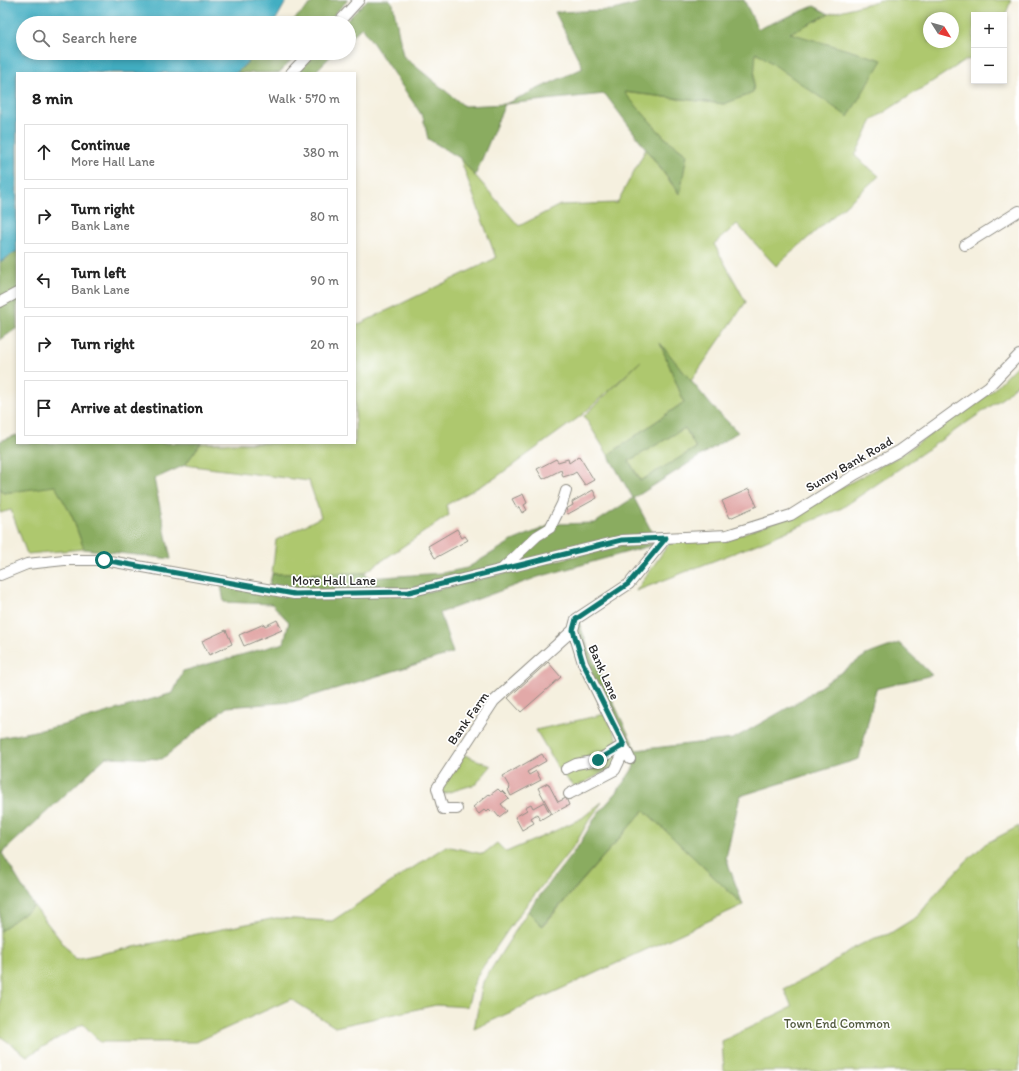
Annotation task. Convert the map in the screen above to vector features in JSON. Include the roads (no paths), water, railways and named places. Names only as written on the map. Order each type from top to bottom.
[{"type":"street","points":[[344,16],[359,0]]},
{"type":"street","points":[[292,72],[303,60]]},
{"type":"street","points":[[965,245],[1019,211]]},
{"type":"street","points":[[0,302],[16,294]]},
{"type":"street","name":"Sunny Bank Road","points":[[666,538],[727,535],[791,514],[856,474],[898,451],[989,386],[1019,355]]},
{"type":"street","points":[[501,569],[537,536],[550,528],[562,504],[566,491]]},
{"type":"street","points":[[573,630],[576,619],[628,584],[666,538]]},
{"type":"street","name":"More Hall Lane","points":[[0,575],[27,564],[64,560],[104,560],[294,594],[409,592],[622,540],[666,538]]},
{"type":"street","name":"Bank Lane","points":[[573,630],[583,663],[630,759]]},
{"type":"street","name":"Bank Farm","points":[[457,809],[443,809],[437,788],[494,700],[573,630]]},
{"type":"street","points":[[566,769],[576,764],[598,760],[624,747]]},
{"type":"street","points":[[570,794],[615,770],[624,747]]},
{"type":"water","points":[[0,0],[287,0],[278,16],[16,16],[16,60],[250,60],[237,72],[16,72],[16,252],[0,262]]},
{"type":"park label","name":"Town End Common","points":[[837,1023]]}]
